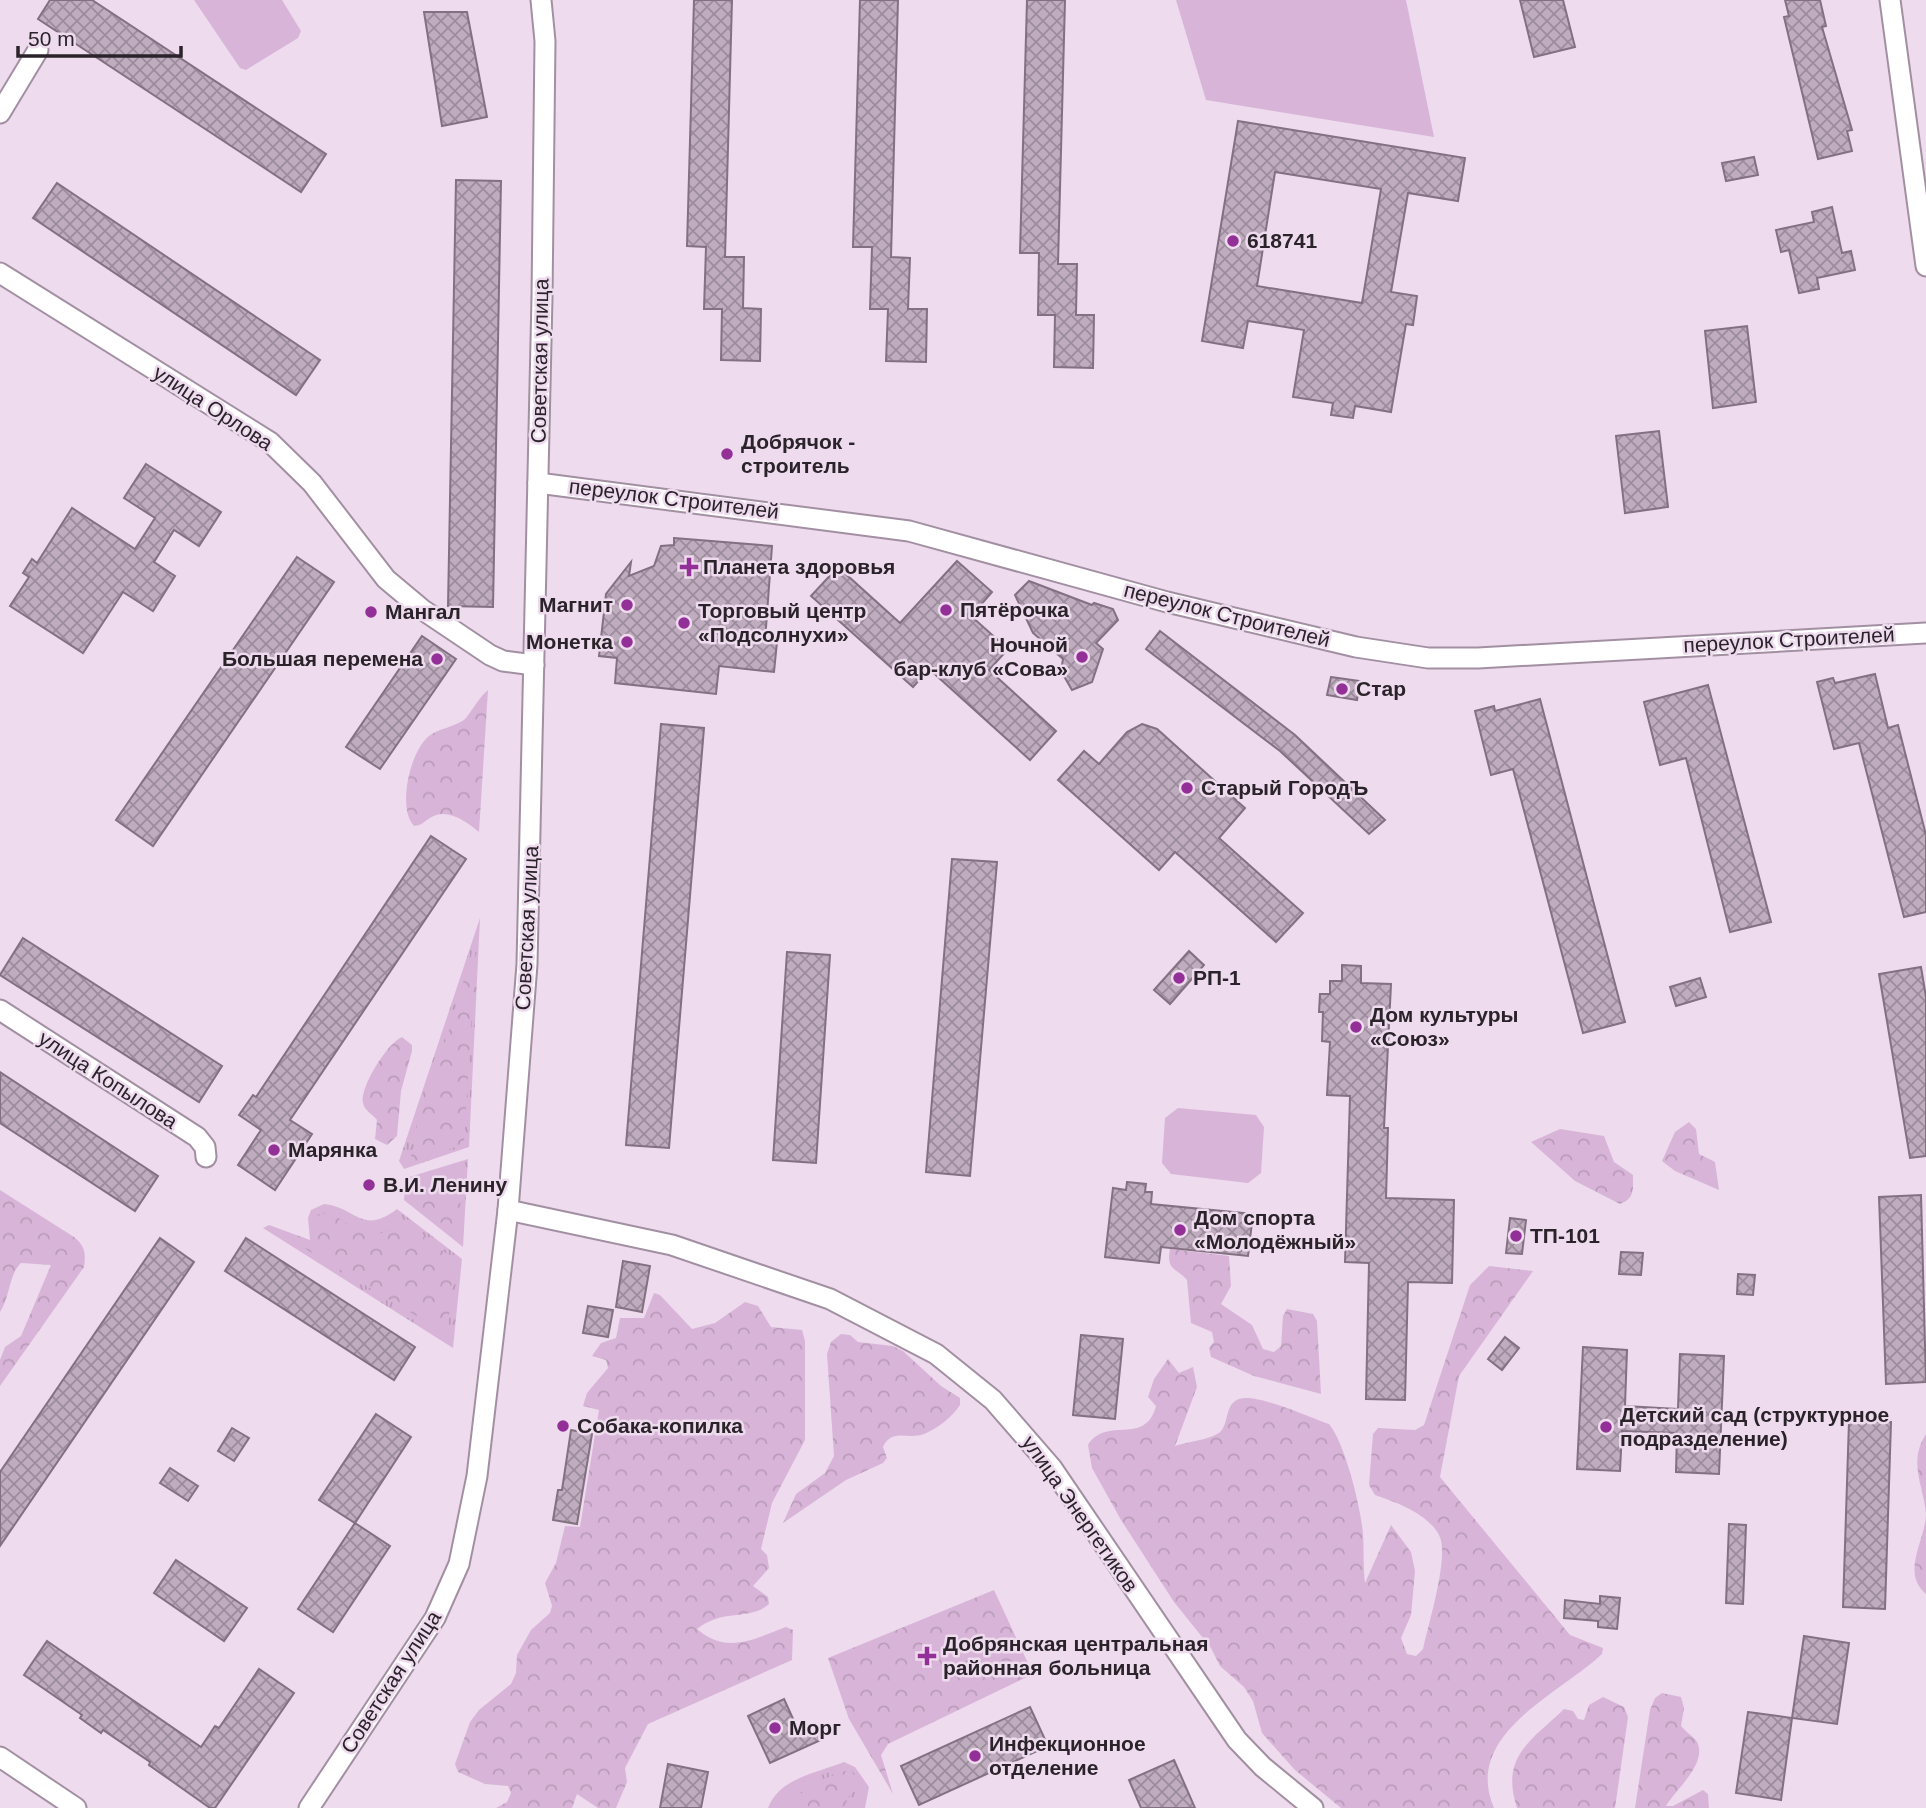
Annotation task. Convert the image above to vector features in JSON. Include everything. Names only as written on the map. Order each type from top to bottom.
[{"type":"street","name":"Советская улица","points":[[309,1808],[435,1618],[459,1564],[477,1476],[508,1210],[527,964],[545,41],[541,0]]},
{"type":"street","points":[[1890,0],[1926,266]]},
{"type":"street","points":[[0,113],[38,50]]},
{"type":"street","name":"улица Орлова","points":[[0,273],[270,442],[312,483],[373,564],[406,597],[490,655],[503,661],[534,665]]},
{"type":"street","name":"переулок Строителей","points":[[538,483],[909,531],[1167,602],[1356,647],[1405,655],[1478,658],[1926,633]]},
{"type":"street","name":"улица Копылова","points":[[0,1010],[198,1137],[205,1147],[206,1157]]},
{"type":"street","name":"улица Энергетиков","points":[[508,1210],[672,1245],[830,1299],[909,1339],[960,1372],[993,1401],[1052,1468],[1237,1740],[1263,1767],[1314,1808]]},
{"type":"street","points":[[0,1757],[76,1808]]},
{"type":"green space","points":[[194,0],[282,0],[301,31],[298,38],[246,70],[240,68]]},
{"type":"green space","points":[[1176,0],[1406,0],[1434,137],[1206,100]]},
{"type":"green space","points":[[488,690],[479,832],[462,820],[443,814],[414,826],[406,806],[406,794],[416,754],[429,736],[464,720]]},
{"type":"green space","points":[[480,918],[469,1147],[404,1169],[399,1161]]},
{"type":"green space","points":[[476,940],[464,1144],[407,1164],[415,1147],[427,1136],[416,1127],[427,1091],[438,1081],[438,1066]]},
{"type":"green space","points":[[402,1037],[412,1045],[412,1051],[401,1091],[397,1136],[387,1145],[375,1139],[377,1120],[365,1108],[363,1096],[376,1066],[389,1047]]},
{"type":"green space","points":[[1178,1108],[1256,1115],[1264,1127],[1261,1173],[1248,1183],[1171,1174],[1162,1163],[1165,1118]]},
{"type":"green space","points":[[1689,1122],[1696,1129],[1699,1154],[1715,1162],[1719,1190],[1675,1171],[1662,1161],[1675,1132]]},
{"type":"green space","points":[[1560,1129],[1604,1136],[1614,1162],[1633,1175],[1631,1196],[1620,1204],[1575,1181],[1531,1142]]},
{"type":"green space","points":[[468,1159],[463,1247],[404,1200],[406,1178]]},
{"type":"green space","points":[[453,1171],[461,1198],[457,1235],[418,1205],[416,1200],[420,1193],[419,1180]]},
{"type":"green space","points":[[0,1190],[74,1237],[83,1247],[85,1258],[84,1267],[0,1386],[0,1360],[5,1347],[21,1336],[51,1265],[21,1263],[14,1273],[0,1312]]},
{"type":"green space","points":[[324,1204],[367,1220],[385,1217],[397,1209],[462,1259],[453,1348],[263,1228],[269,1225],[310,1240],[308,1218],[311,1210]]},
{"type":"green space","points":[[327,1212],[370,1235],[389,1230],[401,1221],[457,1261],[451,1287],[448,1335],[284,1236],[315,1247],[314,1227],[318,1216]]},
{"type":"green space","points":[[1170,1249],[1229,1256],[1231,1286],[1221,1304],[1252,1325],[1263,1349],[1274,1352],[1281,1346],[1283,1316],[1287,1309],[1313,1314],[1317,1321],[1321,1394],[1254,1376],[1211,1357],[1209,1348],[1214,1342],[1212,1332],[1191,1323],[1187,1280],[1171,1265]]},
{"type":"green space","points":[[1489,1266],[1533,1271],[1459,1376],[1440,1477],[1570,1635],[1603,1648],[1602,1654],[1520,1718],[1503,1737],[1491,1758],[1488,1782],[1494,1808],[1341,1808],[1295,1770],[1262,1733],[1253,1701],[1244,1687],[1220,1666],[1211,1648],[1174,1602],[1121,1520],[1092,1468],[1088,1445],[1096,1436],[1105,1432],[1135,1428],[1151,1418],[1156,1406],[1148,1397],[1154,1379],[1168,1359],[1179,1373],[1193,1367],[1197,1387],[1175,1446],[1218,1434],[1231,1405],[1239,1399],[1271,1403],[1329,1424],[1341,1446],[1356,1493],[1363,1534],[1365,1583],[1391,1525],[1411,1552],[1415,1571],[1411,1615],[1401,1638],[1407,1654],[1416,1656],[1423,1649],[1433,1608],[1440,1574],[1442,1545],[1434,1528],[1419,1515],[1375,1495],[1369,1485],[1373,1434],[1378,1428],[1415,1430],[1424,1425],[1470,1285]]},
{"type":"green space","points":[[654,1293],[660,1295],[692,1329],[715,1323],[745,1302],[758,1306],[771,1327],[802,1330],[805,1341],[805,1440],[772,1503],[761,1549],[767,1555],[769,1568],[753,1586],[768,1597],[769,1604],[753,1612],[717,1619],[697,1629],[708,1637],[730,1643],[752,1640],[786,1627],[793,1630],[792,1660],[648,1724],[625,1768],[627,1782],[616,1808],[598,1808],[577,1794],[572,1808],[496,1808],[507,1802],[511,1793],[508,1786],[485,1784],[458,1772],[455,1764],[470,1722],[479,1710],[511,1684],[516,1673],[517,1655],[531,1630],[550,1613],[552,1606],[545,1583],[556,1563],[565,1526],[580,1527],[599,1410],[583,1406],[587,1393],[608,1368],[606,1360],[592,1356],[601,1343],[616,1338],[620,1318],[644,1318]]},
{"type":"green space","points":[[841,1334],[850,1335],[858,1342],[893,1346],[903,1351],[941,1386],[960,1398],[960,1405],[949,1418],[929,1432],[918,1436],[891,1438],[883,1447],[887,1458],[883,1463],[846,1480],[783,1523],[796,1494],[825,1473],[834,1456],[827,1354],[831,1342]]},
{"type":"green space","points":[[1926,1434],[1926,1513],[1917,1464]]},
{"type":"green space","points":[[1926,1513],[1926,1594],[1915,1576],[1915,1566]]},
{"type":"green space","points":[[994,1590],[1033,1674],[888,1744],[881,1755],[893,1794],[849,1719],[828,1658]]},
{"type":"green space","points":[[1662,1693],[1681,1697],[1684,1708],[1681,1726],[1696,1740],[1699,1750],[1695,1767],[1666,1806],[1673,1806],[1703,1790],[1708,1794],[1709,1808],[1635,1808],[1650,1710],[1655,1698]]},
{"type":"green space","points":[[1603,1697],[1624,1707],[1628,1717],[1615,1808],[1517,1808],[1513,1775],[1522,1751],[1564,1709],[1573,1711],[1578,1719],[1584,1720],[1589,1705]]},
{"type":"green space","points":[[844,1762],[855,1767],[869,1787],[865,1808],[768,1808],[773,1798],[790,1783]]},
{"type":"green space","points":[[852,1771],[857,1777],[844,1808],[782,1808],[818,1781]]},
{"type":"building","points":[[50,0],[92,0],[326,154],[301,192],[38,19]]},
{"type":"building","points":[[694,0],[732,0],[725,257],[744,257],[743,308],[761,309],[760,361],[721,360],[722,309],[704,309],[706,247],[687,246]]},
{"type":"building","points":[[860,0],[898,0],[891,257],[910,258],[908,309],[927,309],[926,362],[886,361],[888,309],[870,309],[872,247],[853,247]]},
{"type":"building","points":[[1027,0],[1065,0],[1058,264],[1077,264],[1076,315],[1094,315],[1093,368],[1054,367],[1055,315],[1038,315],[1039,253],[1020,253]]},
{"type":"building","points":[[1520,0],[1563,0],[1575,47],[1534,57]]},
{"type":"building","points":[[1785,0],[1820,0],[1826,26],[1822,27],[1852,130],[1847,131],[1852,151],[1818,159],[1784,17],[1789,16]]},
{"type":"building","points":[[424,12],[467,12],[487,117],[442,126]]},
{"type":"building","points":[[1238,121],[1465,158],[1458,201],[1408,193],[1391,292],[1417,296],[1413,325],[1406,324],[1391,412],[1355,406],[1353,418],[1331,415],[1333,403],[1293,397],[1304,330],[1248,321],[1243,348],[1202,341]],"holes":[[[1275,172],[1381,189],[1362,303],[1257,286]]]},
{"type":"building","points":[[1754,157],[1758,175],[1726,181],[1722,163]]},
{"type":"building","points":[[456,180],[501,181],[493,607],[448,606]]},
{"type":"building","points":[[57,183],[320,360],[296,395],[33,218]]},
{"type":"building","points":[[1832,207],[1842,253],[1851,251],[1855,270],[1817,278],[1819,289],[1799,293],[1789,250],[1781,252],[1776,230],[1814,222],[1812,212]]},
{"type":"building","points":[[1747,326],[1756,402],[1713,408],[1705,331]]},
{"type":"building","points":[[1659,431],[1668,507],[1625,513],[1616,436]]},
{"type":"building","points":[[146,464],[221,512],[199,546],[174,530],[154,562],[175,576],[153,611],[123,592],[83,653],[10,606],[29,577],[23,573],[32,559],[37,563],[72,508],[135,549],[155,518],[124,498]]},
{"type":"building","name":"Торговый центр «Подсолнухи»","points":[[674,538],[772,546],[765,641],[777,642],[774,672],[719,666],[716,694],[615,683],[617,658],[599,656],[606,594],[631,562],[629,576],[654,566],[661,546],[674,545]]},
{"type":"building","points":[[297,557],[334,582],[153,846],[116,820]]},
{"type":"building","points":[[957,561],[992,592],[971,616],[1008,649],[989,670],[1056,731],[1030,760],[929,669],[913,687],[811,596],[838,567],[900,623]]},
{"type":"building","points":[[1029,581],[1092,605],[1094,603],[1113,609],[1118,620],[1096,643],[1103,649],[1092,682],[1072,690],[1061,671],[1063,659],[1033,633],[1015,595]]},
{"type":"building","points":[[1160,631],[1295,735],[1385,820],[1369,834],[1280,751],[1146,649]]},
{"type":"building","points":[[422,636],[456,659],[380,769],[346,747]]},
{"type":"building","points":[[1875,674],[1888,728],[1898,725],[1926,835],[1926,912],[1904,917],[1859,743],[1834,749],[1817,682],[1833,678],[1835,683]]},
{"type":"building","points":[[1331,677],[1360,681],[1357,700],[1327,695]]},
{"type":"building","points":[[1708,685],[1771,922],[1730,932],[1686,758],[1660,765],[1644,702]]},
{"type":"building","points":[[1540,699],[1625,1022],[1583,1033],[1513,769],[1491,775],[1475,711],[1494,706],[1495,711]]},
{"type":"building","points":[[661,724],[704,728],[669,1148],[626,1145]]},
{"type":"building","points":[[1142,724],[1157,729],[1245,808],[1219,838],[1303,913],[1276,942],[1175,852],[1159,870],[1058,780],[1084,751],[1099,764],[1127,732]]},
{"type":"building","points":[[431,836],[466,859],[290,1120],[312,1134],[275,1190],[238,1165],[261,1130],[239,1115],[253,1095],[256,1097]]},
{"type":"building","points":[[952,859],[997,862],[970,1176],[926,1172]]},
{"type":"building","points":[[23,938],[222,1066],[199,1102],[0,975]]},
{"type":"building","name":"РП-1","points":[[1189,951],[1204,965],[1170,1004],[1154,990]]},
{"type":"building","points":[[787,952],[830,955],[816,1163],[773,1160]]},
{"type":"building","points":[[1342,965],[1361,966],[1361,983],[1391,984],[1384,1128],[1388,1128],[1386,1198],[1454,1200],[1452,1283],[1408,1282],[1405,1400],[1366,1399],[1369,1263],[1345,1262],[1350,1096],[1327,1095],[1330,1042],[1322,1041],[1323,1012],[1319,1012],[1320,994],[1330,994],[1330,981],[1342,981]]},
{"type":"building","points":[[1921,967],[1926,997],[1926,1156],[1910,1158],[1879,974]]},
{"type":"building","points":[[1700,978],[1706,997],[1676,1006],[1670,987]]},
{"type":"building","points":[[0,1072],[158,1176],[135,1211],[0,1123]]},
{"type":"building","name":"Дом спорта «Молодёжный»","points":[[1127,1182],[1146,1184],[1145,1192],[1152,1192],[1151,1204],[1253,1214],[1248,1256],[1161,1247],[1159,1263],[1105,1257],[1113,1188],[1126,1190]]},
{"type":"building","points":[[1921,1195],[1926,1382],[1886,1384],[1879,1197]]},
{"type":"building","name":"ТП-101","points":[[1510,1218],[1526,1220],[1522,1254],[1506,1253]]},
{"type":"building","points":[[160,1238],[194,1262],[0,1546],[0,1472]]},
{"type":"building","points":[[246,1238],[415,1347],[394,1380],[225,1271]]},
{"type":"building","points":[[1621,1252],[1643,1253],[1641,1275],[1619,1274]]},
{"type":"building","points":[[623,1261],[650,1266],[642,1312],[616,1307]]},
{"type":"building","points":[[1738,1274],[1755,1275],[1753,1295],[1737,1294]]},
{"type":"building","points":[[588,1306],[613,1310],[608,1337],[583,1333]]},
{"type":"building","points":[[1081,1335],[1123,1339],[1115,1419],[1073,1415]]},
{"type":"building","points":[[1505,1337],[1519,1348],[1502,1370],[1488,1359]]},
{"type":"building","points":[[1583,1347],[1627,1350],[1625,1406],[1678,1409],[1680,1354],[1724,1356],[1719,1474],[1676,1472],[1677,1433],[1622,1431],[1620,1471],[1577,1469]]},
{"type":"building","points":[[376,1414],[411,1437],[355,1523],[319,1500]]},
{"type":"building","points":[[1849,1421],[1891,1422],[1885,1609],[1843,1607]]},
{"type":"building","points":[[232,1428],[249,1438],[234,1461],[218,1451]]},
{"type":"building","points":[[571,1430],[592,1434],[577,1524],[553,1520],[558,1490],[562,1490]]},
{"type":"building","points":[[170,1468],[198,1486],[188,1501],[160,1483]]},
{"type":"building","points":[[355,1523],[390,1546],[333,1632],[298,1609]]},
{"type":"building","points":[[1729,1524],[1746,1525],[1743,1604],[1726,1603]]},
{"type":"building","points":[[176,1560],[247,1608],[224,1641],[154,1593]]},
{"type":"building","points":[[1600,1596],[1620,1598],[1617,1629],[1598,1627],[1598,1621],[1564,1618],[1565,1600],[1600,1604]]},
{"type":"building","points":[[1804,1636],[1849,1643],[1837,1724],[1792,1718]]},
{"type":"building","points":[[47,1641],[201,1747],[215,1726],[219,1728],[259,1669],[294,1693],[215,1808],[210,1808],[149,1765],[150,1762],[103,1730],[101,1733],[80,1718],[82,1715],[24,1675]]},
{"type":"building","name":"Морг","points":[[784,1699],[799,1732],[816,1724],[823,1739],[770,1763],[748,1716]]},
{"type":"building","name":"Инфекционное отделение","points":[[1030,1707],[1048,1746],[919,1805],[901,1766]]},
{"type":"building","points":[[1748,1712],[1792,1718],[1781,1800],[1736,1793]]},
{"type":"building","points":[[1174,1760],[1195,1808],[1141,1808],[1129,1780]]},
{"type":"building","points":[[668,1764],[708,1772],[701,1808],[660,1808]]},
{"type":"place","name":"618741","points":[[1233,241]]},
{"type":"place","name":"Добрячок - строитель","points":[[727,454]]},
{"type":"place","name":"Планета здоровья","points":[[689,567]]},
{"type":"place","name":"Магнит","points":[[627,605]]},
{"type":"place","name":"Пятёрочка","points":[[946,610]]},
{"type":"place","name":"Мангал","points":[[371,612]]},
{"type":"place","name":"Торговый центр «Подсолнухи»","points":[[684,623]]},
{"type":"place","name":"Монетка","points":[[627,642]]},
{"type":"place","name":"Ночной бар-клуб «Сова»","points":[[1082,657]]},
{"type":"place","name":"Большая перемена","points":[[437,659]]},
{"type":"place","name":"Стар","points":[[1342,689]]},
{"type":"place","name":"Старый ГородЪ","points":[[1187,788]]},
{"type":"place","name":"РП-1","points":[[1179,978]]},
{"type":"place","name":"Дом культуры «Союз»","points":[[1356,1027]]},
{"type":"place","name":"Марянка","points":[[274,1150]]},
{"type":"place","name":"В.И. Ленину","points":[[369,1185]]},
{"type":"place","name":"Дом спорта «Молодёжный»","points":[[1180,1230]]},
{"type":"place","name":"ТП-101","points":[[1516,1236]]},
{"type":"place","name":"Собака-копилка","points":[[563,1426]]},
{"type":"place","name":"Детский сад (структурное подразделение)","points":[[1606,1427]]},
{"type":"place","name":"Добрянская центральная районная больница","points":[[927,1656]]},
{"type":"place","name":"Морг","points":[[775,1728]]},
{"type":"place","name":"Инфекционное отделение","points":[[975,1756]]}]
